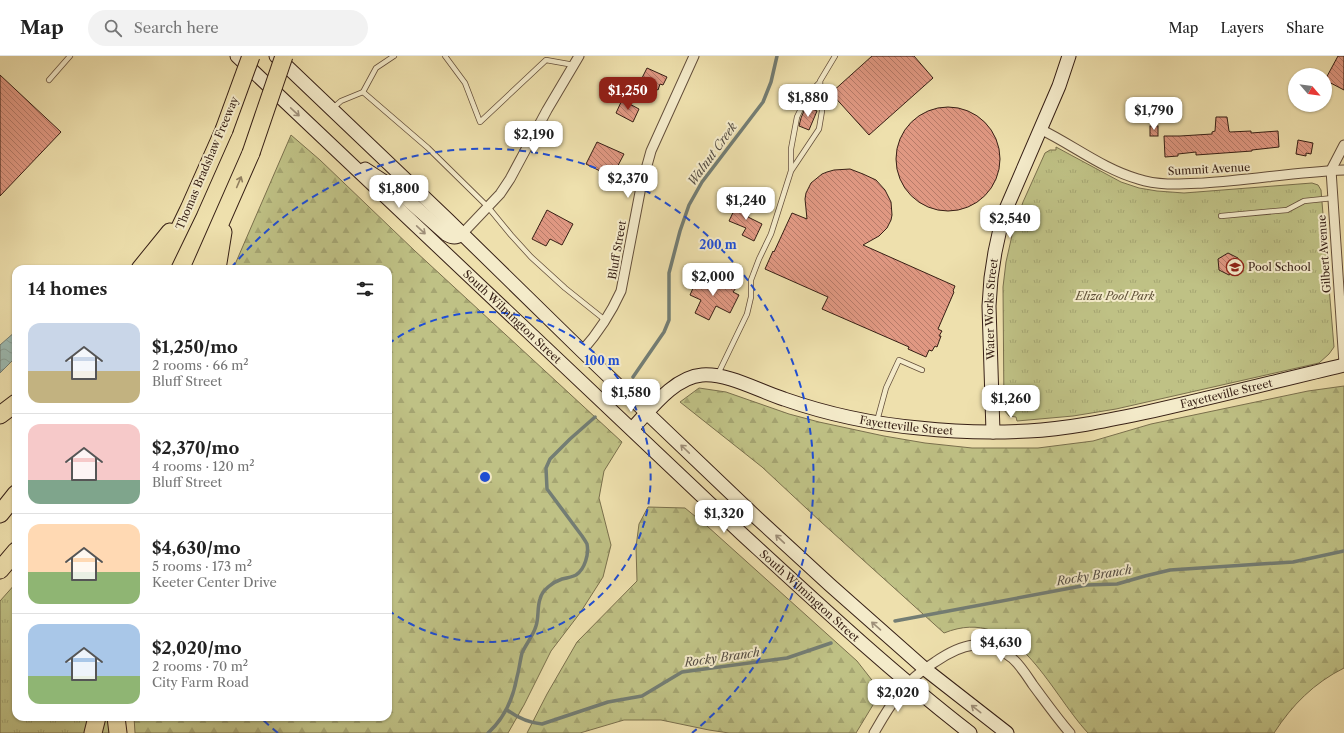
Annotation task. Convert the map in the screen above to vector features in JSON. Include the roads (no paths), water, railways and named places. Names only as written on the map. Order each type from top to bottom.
[{"type":"highway","name":"Thomas Bradshaw Freeway","points":[[162,265],[224,130],[251,56]]},
{"type":"highway","points":[[202,265],[251,154],[284,56]]},
{"type":"highway","points":[[143,265],[189,209]]},
{"type":"highway","points":[[218,265],[227,210]]},
{"type":"highway","points":[[0,415],[12,406]]},
{"type":"highway","points":[[0,514],[12,499]]},
{"type":"highway","points":[[0,570],[12,556]]},
{"type":"highway","points":[[93,733],[96,721]]},
{"type":"highway","points":[[116,721],[118,733]]},
{"type":"main road","name":"South Wilmington Street","points":[[236,56],[742,534],[908,684],[970,733]]},
{"type":"main road","name":"South Wilmington Street","points":[[276,56],[582,351],[819,575],[925,668],[1007,733]]},
{"type":"main road","name":"Water Works Street","points":[[992,432],[989,306],[995,252],[1006,209],[1059,86],[1069,56]]},
{"type":"main road","points":[[335,149],[394,188],[446,234],[456,237],[462,234]]},
{"type":"main road","name":"Fayetteville Street","points":[[632,429],[672,388],[690,377],[701,375],[718,376],[729,379],[784,399],[837,415],[920,428],[992,432],[1030,431],[1074,426],[1122,417],[1293,378],[1344,364]]},
{"type":"street","points":[[462,234],[500,194],[510,179],[547,110],[579,56]]},
{"type":"street","name":"Bluff Street","points":[[582,351],[614,307],[621,291],[641,187],[651,151],[694,56]]},
{"type":"street","name":"Summit Avenue","points":[[1040,129],[1123,174],[1152,183],[1176,184],[1222,182],[1331,170],[1344,170]]},
{"type":"street","points":[[1331,170],[1344,145]]},
{"type":"street","name":"Gilbert Avenue","points":[[1331,170],[1344,364]]},
{"type":"street","points":[[874,733],[888,708],[908,684],[925,668],[953,651],[965,646],[976,644],[999,649],[1016,662],[1070,733]]},
{"type":"lane","points":[[48,80],[70,56]]},
{"type":"lane","points":[[331,109],[341,101],[363,92],[376,68],[394,56]]},
{"type":"lane","points":[[445,56],[464,83],[480,122],[546,60],[574,65]]},
{"type":"lane","points":[[791,171],[791,149],[797,117],[808,94],[820,82],[835,56]]},
{"type":"lane","points":[[718,376],[747,314],[751,297],[751,280],[771,234],[791,171],[819,129],[822,111],[820,82]]},
{"type":"lane","points":[[363,92],[428,148],[488,207],[511,235],[537,262],[565,288],[605,320]]},
{"type":"lane","points":[[1221,216],[1287,210],[1304,201],[1333,198]]},
{"type":"lane","points":[[877,422],[886,388],[899,360],[922,370]]},
{"type":"water","points":[[12,334],[12,361],[0,373],[0,345]]},
{"type":"waterway","name":"Walnut Creek","points":[[633,377],[664,332],[669,320],[669,273],[680,231],[689,205],[702,182],[763,102],[771,82],[777,56]]},
{"type":"waterway","name":"Walnut Creek","points":[[488,733],[504,714],[511,700],[522,653],[536,626],[541,596],[545,590],[555,582],[576,575],[582,569],[586,561],[587,544],[547,489],[546,468],[550,459],[595,417]]},
{"type":"waterway","name":"Rocky Branch","points":[[895,621],[1087,585],[1117,584],[1170,570],[1293,562],[1344,551]]},
{"type":"waterway","name":"Rocky Branch","points":[[507,710],[523,720],[542,724],[608,702],[642,696],[682,672],[787,658],[831,643]]},
{"type":"place","name":"Pool School","points":[[1235,267]]},
{"type":"park label","name":"Eliza Pool Park","points":[[1115,296]]}]
